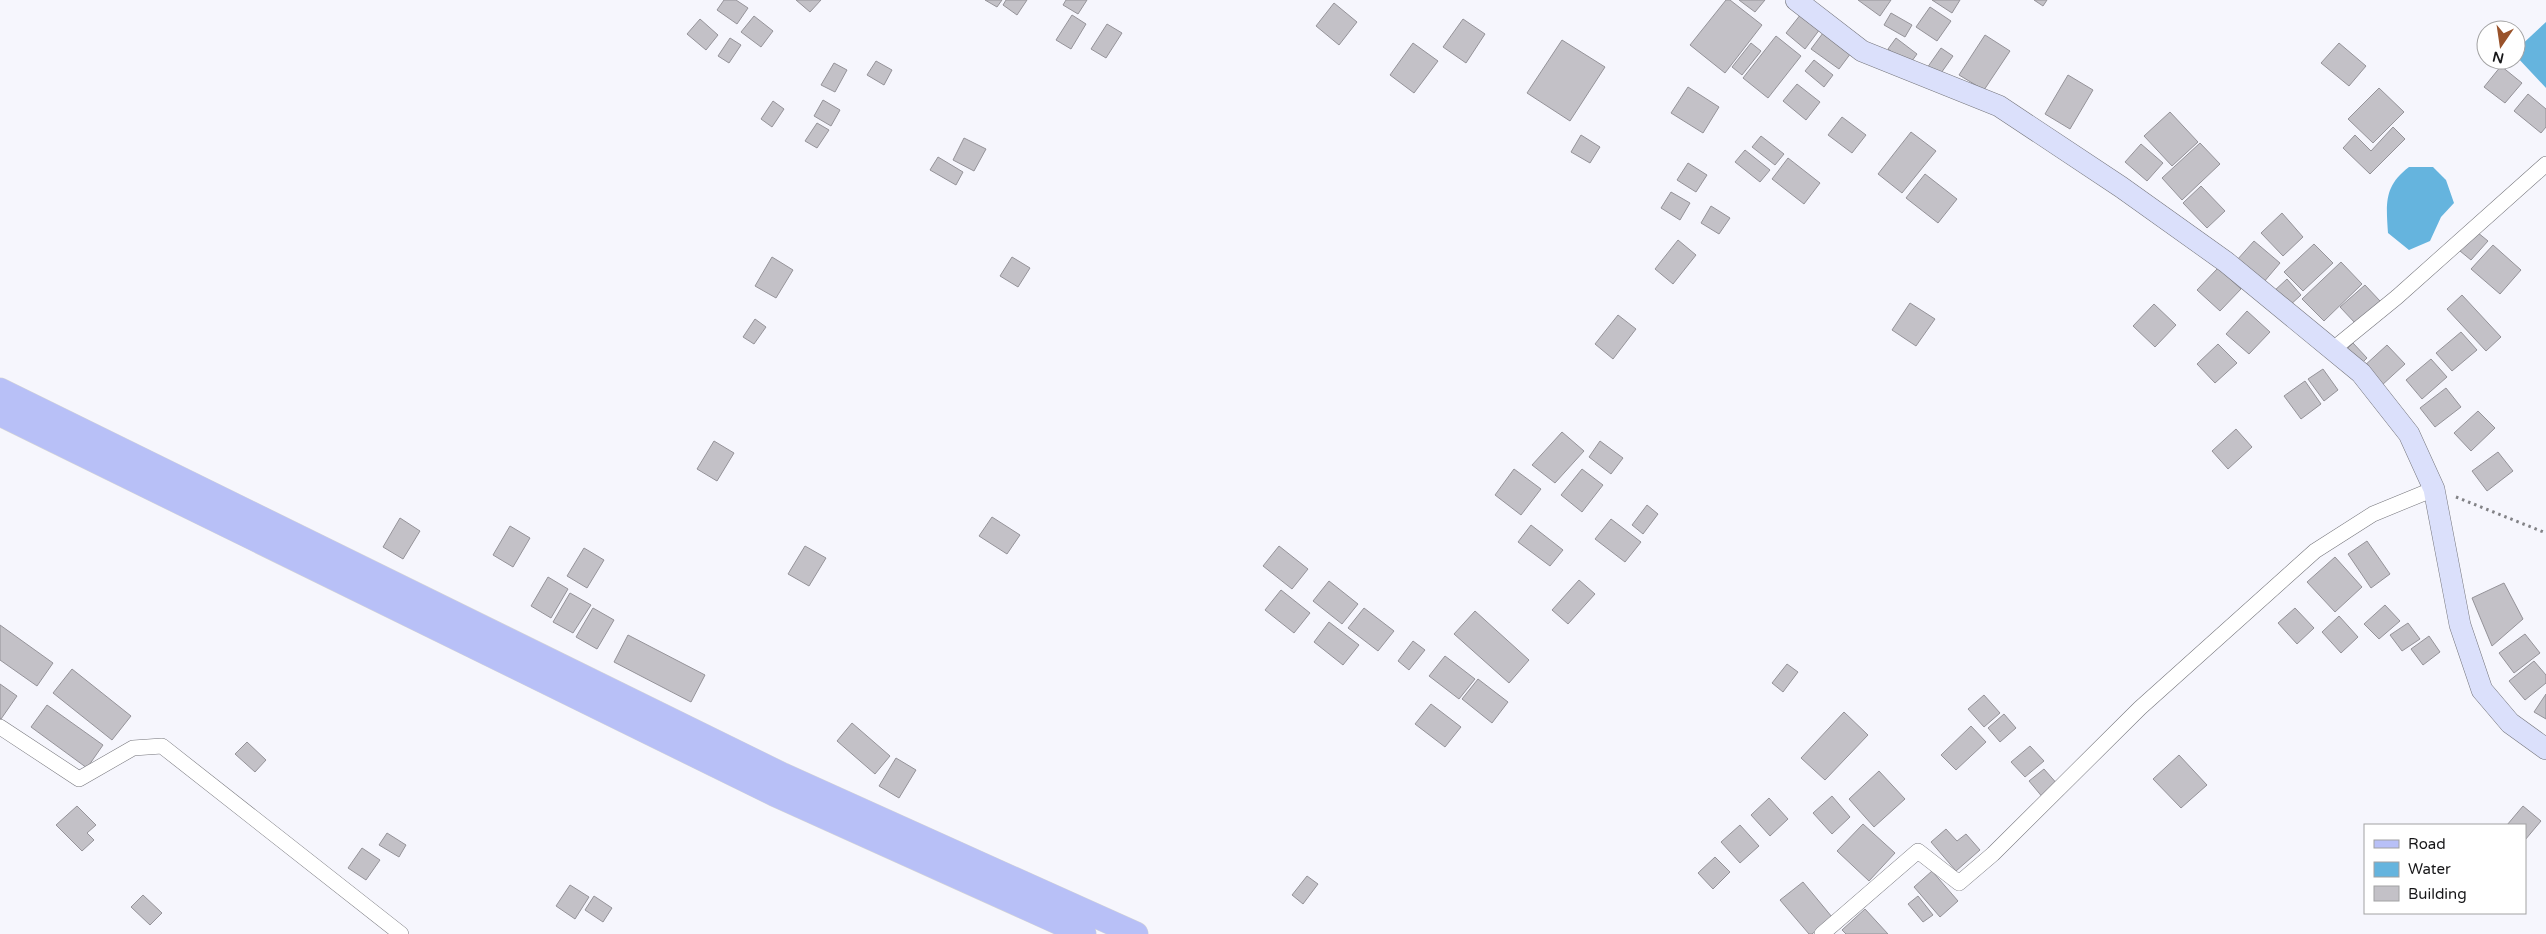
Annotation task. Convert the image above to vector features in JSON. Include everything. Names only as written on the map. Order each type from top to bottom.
[{"type":"main road","points":[[0,390],[783,775],[1136,934]]},
{"type":"main road","points":[[0,414],[774,794],[1084,934]]},
{"type":"street","points":[[1796,0],[1862,51],[1999,106],[2121,187],[2226,262],[2361,373],[2409,434],[2434,489],[2460,625],[2482,690],[2510,723],[2546,749]]},
{"type":"street","points":[[2332,350],[2397,298],[2546,164]]},
{"type":"street","points":[[1822,934],[1918,851],[1958,883],[1993,854],[2140,708],[2315,551],[2372,514],[2434,489]]},
{"type":"street","points":[[0,727],[79,779],[133,748],[162,746],[401,934]]},
{"type":"path","points":[[2434,489],[2546,533]]},
{"type":"water","points":[[2546,22],[2546,88],[2526,67],[2526,41]]},
{"type":"water","points":[[2409,167],[2433,167],[2446,180],[2454,203],[2441,217],[2430,241],[2409,250],[2388,233],[2387,204],[2388,196],[2395,181]]},
{"type":"building","points":[[724,0],[736,0],[748,8],[737,24],[717,10]]},
{"type":"building","points":[[796,0],[821,0],[810,12]]},
{"type":"building","points":[[985,0],[1002,0],[997,7]]},
{"type":"building","points":[[1006,0],[1027,0],[1017,15],[1003,5]]},
{"type":"building","points":[[1066,0],[1087,0],[1078,14],[1063,5]]},
{"type":"building","points":[[1726,0],[1730,0],[1762,25],[1725,73],[1690,45]]},
{"type":"building","points":[[1739,0],[1765,0],[1755,12]]},
{"type":"building","points":[[1858,0],[1891,0],[1880,16]]},
{"type":"building","points":[[1932,0],[1960,0],[1952,13]]},
{"type":"building","points":[[2034,0],[2047,0],[2043,6]]},
{"type":"building","points":[[1334,3],[1357,22],[1339,45],[1316,26]]},
{"type":"building","points":[[1930,7],[1951,21],[1937,41],[1916,27]]},
{"type":"building","points":[[1891,13],[1912,25],[1905,37],[1884,25]]},
{"type":"building","points":[[1801,14],[1820,29],[1805,49],[1786,33]]},
{"type":"building","points":[[1072,15],[1086,24],[1071,49],[1056,40]]},
{"type":"building","points":[[754,16],[773,31],[761,47],[741,32]]},
{"type":"building","points":[[700,19],[718,35],[706,50],[687,34]]},
{"type":"building","points":[[1463,19],[1485,34],[1466,63],[1443,47]]},
{"type":"building","points":[[1107,24],[1122,33],[1106,58],[1091,49]]},
{"type":"building","points":[[1823,33],[1851,53],[1839,69],[1811,49]]},
{"type":"building","points":[[1985,35],[2010,51],[1984,90],[1959,75]]},
{"type":"building","points":[[1776,36],[1801,56],[1768,98],[1743,78]]},
{"type":"building","points":[[730,38],[741,45],[729,63],[718,56]]},
{"type":"building","points":[[1896,38],[1917,54],[1909,65],[1888,49]]},
{"type":"building","points":[[1562,40],[1605,67],[1570,121],[1527,93]]},
{"type":"building","points":[[1413,43],[1438,61],[1414,93],[1390,75]]},
{"type":"building","points":[[1751,43],[1761,51],[1742,75],[1732,67]]},
{"type":"building","points":[[2339,43],[2366,66],[2349,86],[2321,63]]},
{"type":"building","points":[[1941,48],[1953,56],[1939,76],[1927,68]]},
{"type":"building","points":[[1814,60],[1833,75],[1824,87],[1805,71]]},
{"type":"building","points":[[876,61],[892,70],[884,85],[867,75]]},
{"type":"building","points":[[834,63],[847,70],[835,92],[821,85]]},
{"type":"building","points":[[2498,70],[2506,70],[2522,83],[2505,103],[2484,87]]},
{"type":"building","points":[[2068,75],[2093,90],[2070,129],[2045,114]]},
{"type":"building","points":[[1797,84],[1820,102],[1806,120],[1783,101]]},
{"type":"building","points":[[1688,87],[1719,107],[1703,133],[1671,113]]},
{"type":"building","points":[[2379,88],[2404,112],[2373,143],[2348,119]]},
{"type":"building","points":[[2528,94],[2546,109],[2546,127],[2541,133],[2514,111]]},
{"type":"building","points":[[823,100],[840,110],[831,126],[814,116]]},
{"type":"building","points":[[773,101],[784,109],[772,127],[761,119]]},
{"type":"building","points":[[2170,112],[2198,142],[2172,166],[2144,136]]},
{"type":"building","points":[[1842,117],[1866,135],[1852,153],[1828,135]]},
{"type":"building","points":[[817,123],[829,130],[817,148],[805,141]]},
{"type":"building","points":[[2393,127],[2405,139],[2370,174],[2343,148],[2355,135],[2371,151]]},
{"type":"building","points":[[1911,132],[1936,151],[1902,193],[1878,174]]},
{"type":"building","points":[[1581,135],[1600,147],[1590,163],[1571,152]]},
{"type":"building","points":[[1761,136],[1784,154],[1775,165],[1752,147]]},
{"type":"building","points":[[964,138],[986,149],[974,171],[953,160]]},
{"type":"building","points":[[2200,143],[2220,164],[2182,200],[2162,178]]},
{"type":"building","points":[[2141,144],[2163,163],[2147,181],[2125,162]]},
{"type":"building","points":[[1745,150],[1770,170],[1760,182],[1735,162]]},
{"type":"building","points":[[938,157],[963,172],[956,185],[930,170]]},
{"type":"building","points":[[1788,158],[1820,183],[1804,204],[1772,179]]},
{"type":"building","points":[[1688,163],[1707,175],[1696,192],[1677,180]]},
{"type":"building","points":[[1925,174],[1957,199],[1938,223],[1906,198]]},
{"type":"building","points":[[2201,186],[2225,211],[2207,228],[2183,203]]},
{"type":"building","points":[[1671,192],[1690,203],[1680,220],[1661,208]]},
{"type":"building","points":[[1711,206],[1730,218],[1719,234],[1701,223]]},
{"type":"building","points":[[2282,213],[2303,237],[2283,256],[2261,233]]},
{"type":"building","points":[[2477,232],[2488,241],[2471,260],[2460,251]]},
{"type":"building","points":[[1678,240],[1696,255],[1673,284],[1655,269]]},
{"type":"building","points":[[2254,241],[2280,263],[2263,283],[2237,260]]},
{"type":"building","points":[[2314,244],[2333,263],[2303,291],[2284,272]]},
{"type":"building","points":[[2493,245],[2521,270],[2500,294],[2471,269]]},
{"type":"building","points":[[772,257],[793,270],[776,298],[755,286]]},
{"type":"building","points":[[1012,257],[1030,268],[1018,287],[1000,276]]},
{"type":"building","points":[[2341,262],[2362,284],[2324,321],[2302,299]]},
{"type":"building","points":[[2218,268],[2241,289],[2220,311],[2197,290]]},
{"type":"building","points":[[2287,279],[2301,295],[2288,307],[2273,292]]},
{"type":"building","points":[[2365,285],[2380,301],[2356,324],[2340,307]]},
{"type":"building","points":[[2462,295],[2501,337],[2486,351],[2447,309]]},
{"type":"building","points":[[1910,303],[1935,319],[1916,346],[1892,330]]},
{"type":"building","points":[[2154,304],[2176,325],[2155,347],[2133,326]]},
{"type":"building","points":[[2247,311],[2270,332],[2249,354],[2226,334]]},
{"type":"building","points":[[1618,315],[1636,329],[1613,359],[1595,344]]},
{"type":"building","points":[[755,319],[766,327],[754,344],[743,337]]},
{"type":"building","points":[[2461,332],[2477,350],[2452,371],[2436,353]]},
{"type":"building","points":[[2353,343],[2367,358],[2358,367],[2344,352]]},
{"type":"building","points":[[2218,344],[2237,363],[2215,383],[2197,364]]},
{"type":"building","points":[[2387,345],[2405,364],[2381,386],[2363,367]]},
{"type":"building","points":[[2431,359],[2447,377],[2422,399],[2406,380]]},
{"type":"building","points":[[2323,369],[2338,390],[2324,401],[2308,379]]},
{"type":"building","points":[[2305,381],[2321,404],[2301,419],[2284,396]]},
{"type":"building","points":[[2446,388],[2461,407],[2435,427],[2420,408]]},
{"type":"building","points":[[2478,411],[2495,428],[2471,451],[2454,433]]},
{"type":"building","points":[[2236,429],[2252,447],[2228,469],[2212,451]]},
{"type":"building","points":[[1562,432],[1584,451],[1555,483],[1532,465]]},
{"type":"building","points":[[714,441],[734,453],[717,481],[697,469]]},
{"type":"building","points":[[1600,441],[1623,458],[1611,474],[1589,457]]},
{"type":"building","points":[[2498,452],[2513,471],[2487,491],[2472,471]]},
{"type":"building","points":[[1514,469],[1541,489],[1521,515],[1495,495]]},
{"type":"building","points":[[1582,469],[1603,485],[1582,512],[1561,495]]},
{"type":"building","points":[[1647,505],[1658,514],[1643,534],[1632,525]]},
{"type":"building","points":[[992,517],[1020,535],[1007,554],[979,536]]},
{"type":"building","points":[[400,518],[420,531],[403,559],[383,547]]},
{"type":"building","points":[[1611,519],[1641,542],[1625,562],[1595,539]]},
{"type":"building","points":[[1531,525],[1563,550],[1550,566],[1518,542]]},
{"type":"building","points":[[510,526],[530,538],[513,567],[493,555]]},
{"type":"building","points":[[2367,541],[2390,574],[2371,588],[2348,554]]},
{"type":"building","points":[[805,546],[826,558],[809,586],[788,574]]},
{"type":"building","points":[[1279,546],[1308,569],[1292,589],[1263,566]]},
{"type":"building","points":[[584,548],[604,560],[587,588],[567,576]]},
{"type":"building","points":[[2335,557],[2362,587],[2335,612],[2307,582]]},
{"type":"building","points":[[548,577],[568,589],[551,618],[531,606]]},
{"type":"building","points":[[1579,580],[1595,594],[1568,624],[1552,610]]},
{"type":"building","points":[[1329,581],[1358,604],[1342,624],[1313,601]]},
{"type":"building","points":[[2504,583],[2523,619],[2492,646],[2472,598]]},
{"type":"building","points":[[1281,590],[1310,613],[1294,633],[1265,610]]},
{"type":"building","points":[[570,593],[591,605],[573,633],[553,622]]},
{"type":"building","points":[[2385,605],[2400,621],[2379,639],[2364,624]]},
{"type":"building","points":[[593,608],[614,620],[597,649],[576,637]]},
{"type":"building","points":[[1364,608],[1394,631],[1378,651],[1348,628]]},
{"type":"building","points":[[2295,608],[2314,628],[2297,644],[2278,623]]},
{"type":"building","points":[[1475,611],[1529,660],[1509,683],[1454,634]]},
{"type":"building","points":[[2339,616],[2358,637],[2341,653],[2322,632]]},
{"type":"building","points":[[1329,622],[1359,645],[1343,665],[1314,642]]},
{"type":"building","points":[[2408,623],[2420,639],[2402,651],[2390,635]]},
{"type":"building","points":[[0,625],[53,663],[37,686],[0,660]]},
{"type":"building","points":[[2525,634],[2540,653],[2514,673],[2499,653]]},
{"type":"building","points":[[628,635],[705,675],[691,702],[614,662]]},
{"type":"building","points":[[2429,636],[2440,652],[2423,665],[2411,649]]},
{"type":"building","points":[[1413,641],[1425,650],[1409,670],[1398,661]]},
{"type":"building","points":[[1445,656],[1475,679],[1459,699],[1429,676]]},
{"type":"building","points":[[2534,661],[2546,675],[2546,683],[2525,700],[2509,681]]},
{"type":"building","points":[[1787,664],[1798,672],[1783,692],[1772,683]]},
{"type":"building","points":[[72,669],[131,716],[112,740],[53,693]]},
{"type":"building","points":[[1478,679],[1508,702],[1492,723],[1462,699]]},
{"type":"building","points":[[0,684],[17,696],[1,719],[0,718]]},
{"type":"building","points":[[2546,694],[2546,719],[2534,712]]},
{"type":"building","points":[[1984,695],[2000,713],[1984,727],[1968,709]]},
{"type":"building","points":[[1431,704],[1461,727],[1445,747],[1415,724]]},
{"type":"building","points":[[47,705],[103,745],[87,768],[31,727]]},
{"type":"building","points":[[1844,712],[1868,735],[1825,780],[1801,758]]},
{"type":"building","points":[[2004,714],[2016,728],[2000,742],[1988,728]]},
{"type":"building","points":[[852,723],[890,756],[875,774],[837,741]]},
{"type":"building","points":[[1971,726],[1986,742],[1956,770],[1941,755]]},
{"type":"building","points":[[247,742],[266,760],[255,772],[235,754]]},
{"type":"building","points":[[2030,746],[2044,761],[2025,777],[2011,762]]},
{"type":"building","points":[[2179,755],[2207,785],[2181,808],[2153,779]]},
{"type":"building","points":[[896,758],[916,770],[899,798],[879,786]]},
{"type":"building","points":[[2044,769],[2059,786],[2044,799],[2029,781]]},
{"type":"building","points":[[1879,771],[1905,799],[1874,827],[1849,799]]},
{"type":"building","points":[[1832,796],[1850,817],[1832,834],[1813,813]]},
{"type":"building","points":[[1769,798],[1788,819],[1770,836],[1751,815]]},
{"type":"building","points":[[77,806],[96,825],[87,833],[94,840],[82,851],[56,825]]},
{"type":"building","points":[[2523,806],[2541,821],[2526,839],[2526,824],[2508,824]]},
{"type":"building","points":[[1863,824],[1895,853],[1869,881],[1837,851]]},
{"type":"building","points":[[1740,825],[1759,846],[1740,863],[1721,842]]},
{"type":"building","points":[[1946,829],[1957,841],[1966,834],[1980,850],[1956,871],[1931,842]]},
{"type":"building","points":[[387,833],[406,845],[399,857],[379,845]]},
{"type":"building","points":[[362,848],[380,860],[366,880],[348,868]]},
{"type":"building","points":[[1715,857],[1730,872],[1713,889],[1698,873]]},
{"type":"building","points":[[1932,871],[1958,901],[1940,917],[1914,887]]},
{"type":"building","points":[[1307,876],[1318,884],[1303,904],[1292,895]]},
{"type":"building","points":[[1803,882],[1832,917],[1812,934],[1809,934],[1780,900]]},
{"type":"building","points":[[570,885],[589,897],[575,919],[556,906]]},
{"type":"building","points":[[143,895],[162,913],[150,925],[131,907]]},
{"type":"building","points":[[594,896],[612,908],[603,922],[585,910]]},
{"type":"building","points":[[1918,896],[1933,915],[1923,922],[1908,904]]},
{"type":"building","points":[[1865,909],[1888,934],[1846,934],[1842,930]]}]
